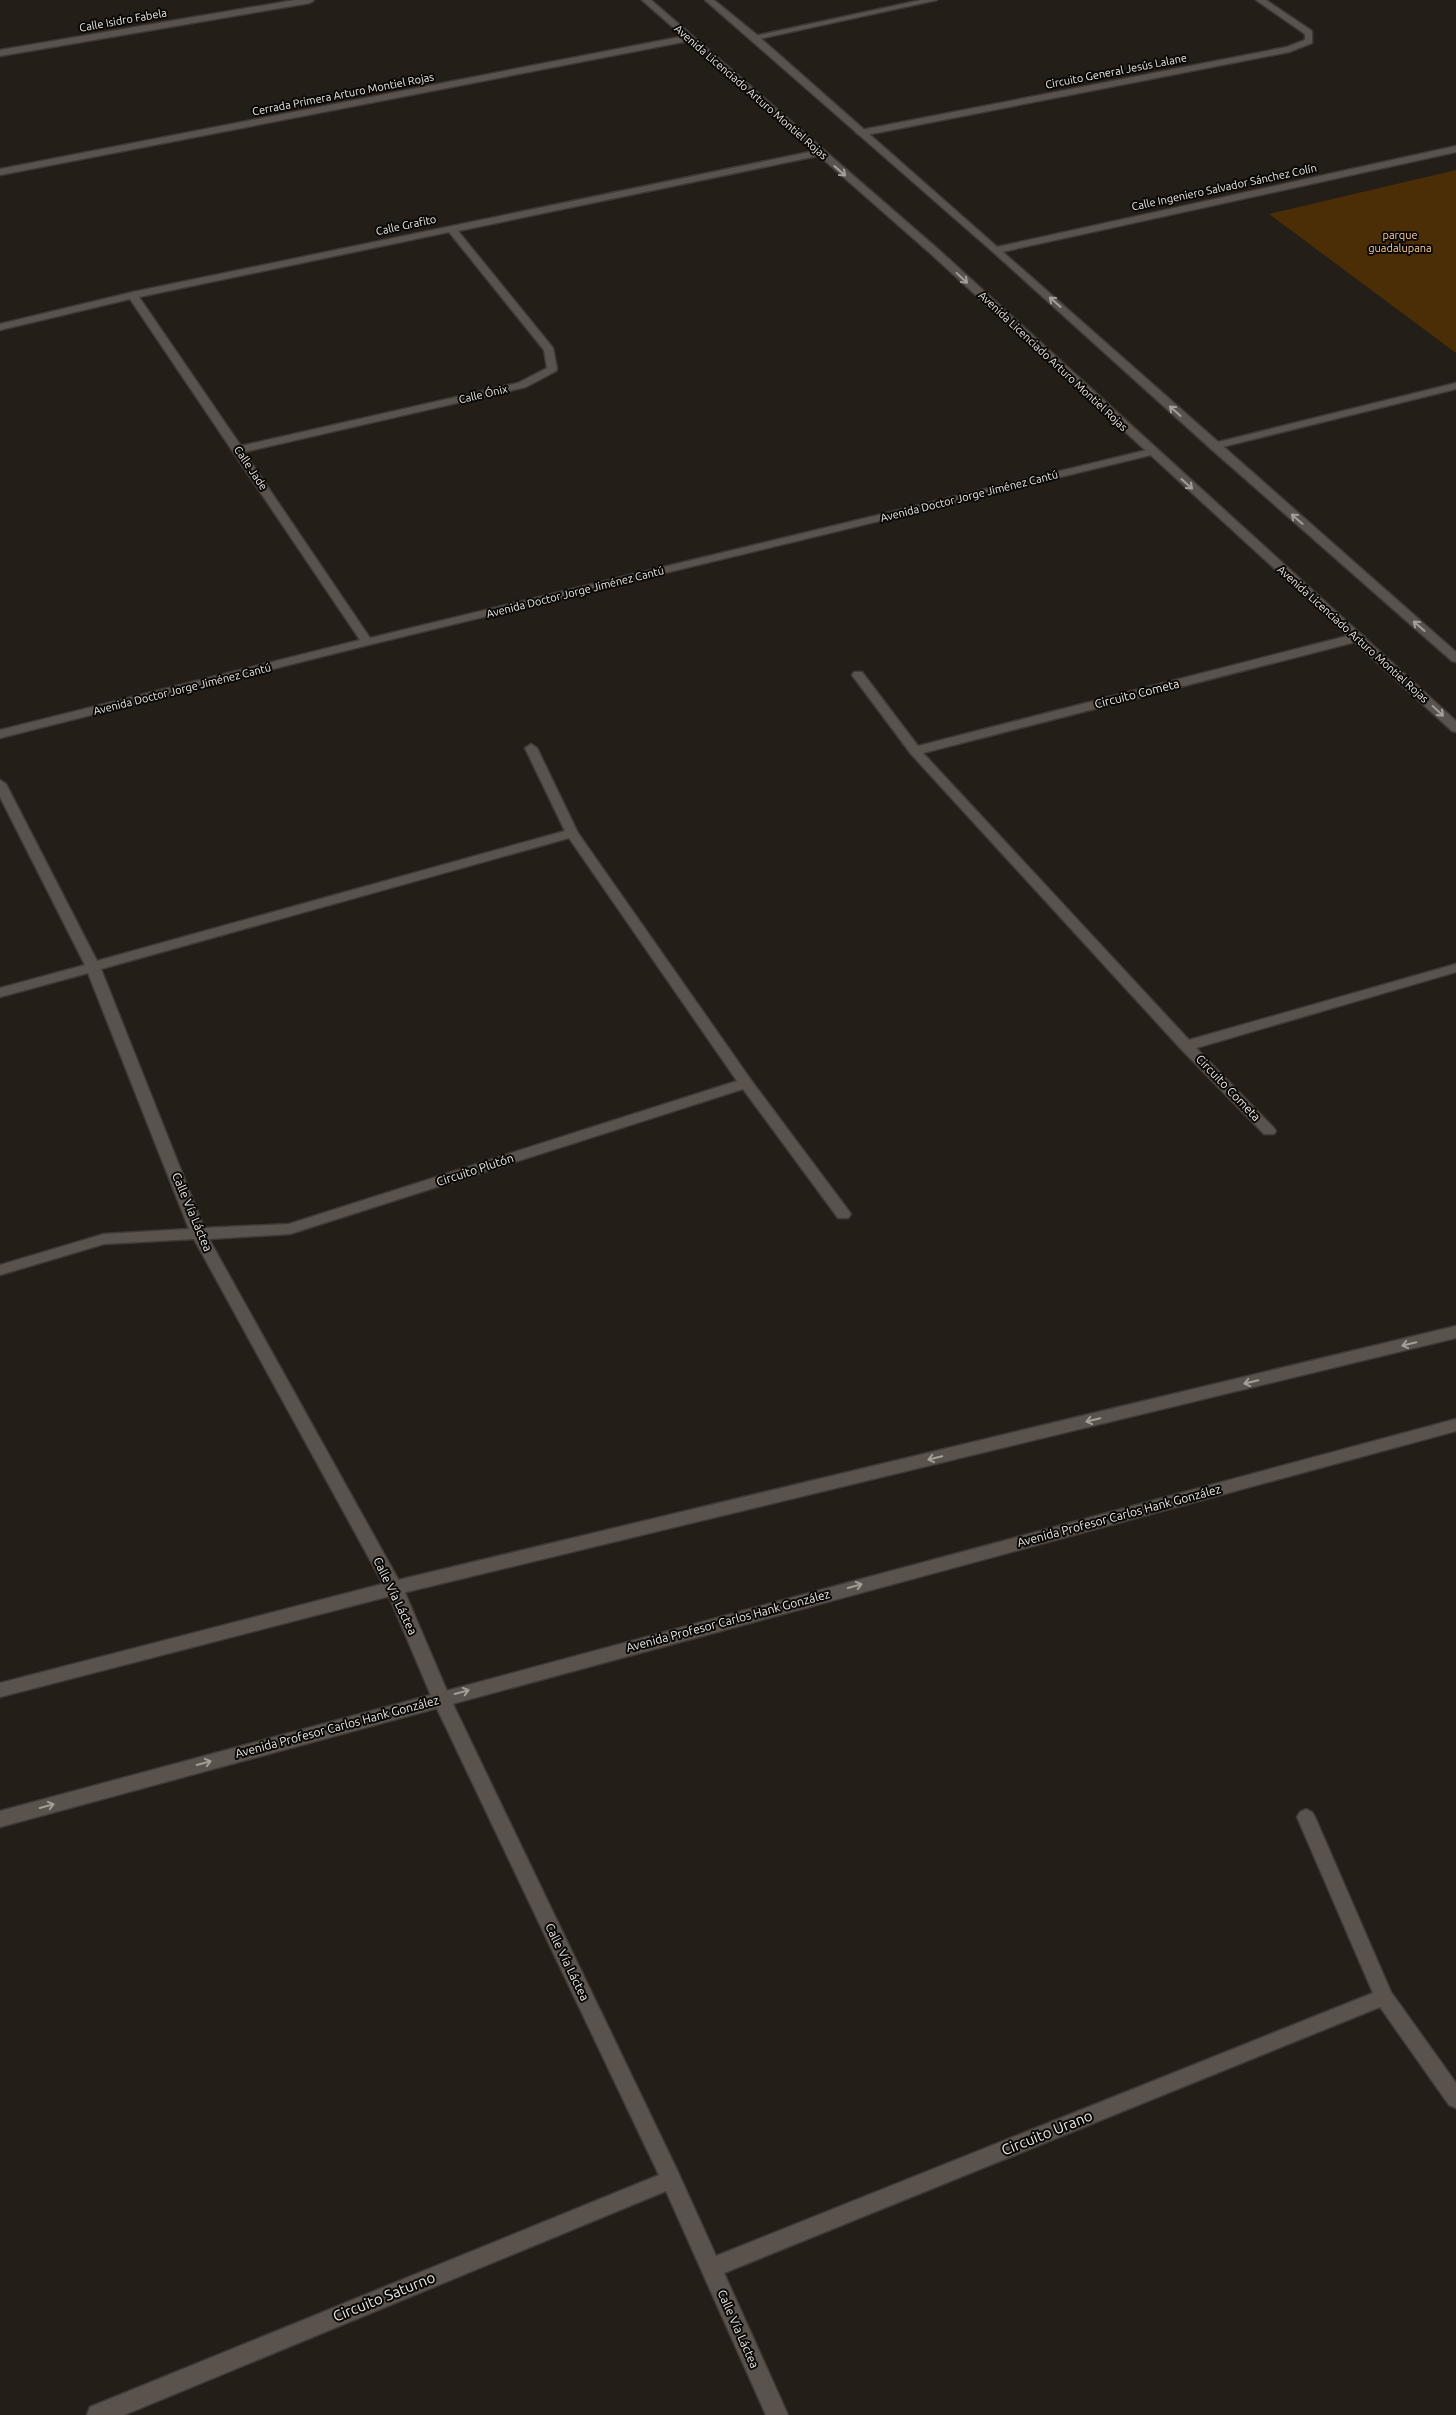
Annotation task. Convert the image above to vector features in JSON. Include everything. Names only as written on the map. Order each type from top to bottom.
[{"type":"street","name":"Calle Isidro Fabela","points":[[0,53],[310,0]]},
{"type":"street","name":"Avenida Licenciado Arturo Montiel Rojas","points":[[646,0],[819,153],[935,252],[1151,452],[1358,637],[1456,728]]},
{"type":"street","points":[[709,0],[754,36],[861,133],[997,250],[1214,446],[1456,658]]},
{"type":"street","points":[[754,36],[933,0]]},
{"type":"street","name":"Circuito General Jesús Lalane","points":[[861,133],[1290,49],[1309,41],[1309,33],[1260,0]]},
{"type":"street","name":"Cerrada Primera Arturo Montiel Rojas","points":[[0,172],[690,38]]},
{"type":"street","name":"Calle Ingeniero Salvador Sánchez Colín","points":[[997,250],[1456,149]]},
{"type":"street","name":"Calle Grafito","points":[[0,327],[133,295],[819,153]]},
{"type":"street","name":"Calle Ónix","points":[[239,450],[522,385],[552,368],[549,350],[451,228]]},
{"type":"street","name":"Calle Jade","points":[[133,295],[367,642]]},
{"type":"street","points":[[1214,446],[1456,386]]},
{"type":"street","name":"Avenida Doctor Jorge Jiménez Cantú","points":[[0,734],[367,642],[1151,452]]},
{"type":"street","name":"Circuito Cometa","points":[[915,751],[1358,637]]},
{"type":"street","name":"Circuito Cometa","points":[[858,675],[915,751],[1186,1046],[1270,1131]]},
{"type":"street","points":[[531,748],[572,833],[746,1083],[843,1214]]},
{"type":"street","name":"Calle Vía Láctea","points":[[0,784],[93,967],[199,1234],[394,1588],[440,1698],[671,2179],[777,2415]]},
{"type":"street","points":[[0,993],[572,833]]},
{"type":"street","name":"Circuito Cometa","points":[[1186,1046],[1456,968]]},
{"type":"street","name":"Circuito Plutón","points":[[0,1270],[104,1239],[290,1229],[746,1083]]},
{"type":"street","points":[[0,1690],[394,1588],[1456,1332]]},
{"type":"street","name":"Avenida Profesor Carlos Hank González","points":[[0,1820],[440,1698],[1456,1425]]},
{"type":"street","points":[[1306,1817],[1384,1997],[1456,2099]]},
{"type":"street","name":"Circuito Urano","points":[[711,2268],[1384,1997]]},
{"type":"street","name":"Circuito Saturno","points":[[98,2415],[671,2179]]},
{"type":"green space","name":"parque guadalupana","points":[[1456,170],[1456,353],[1269,214]]}]
